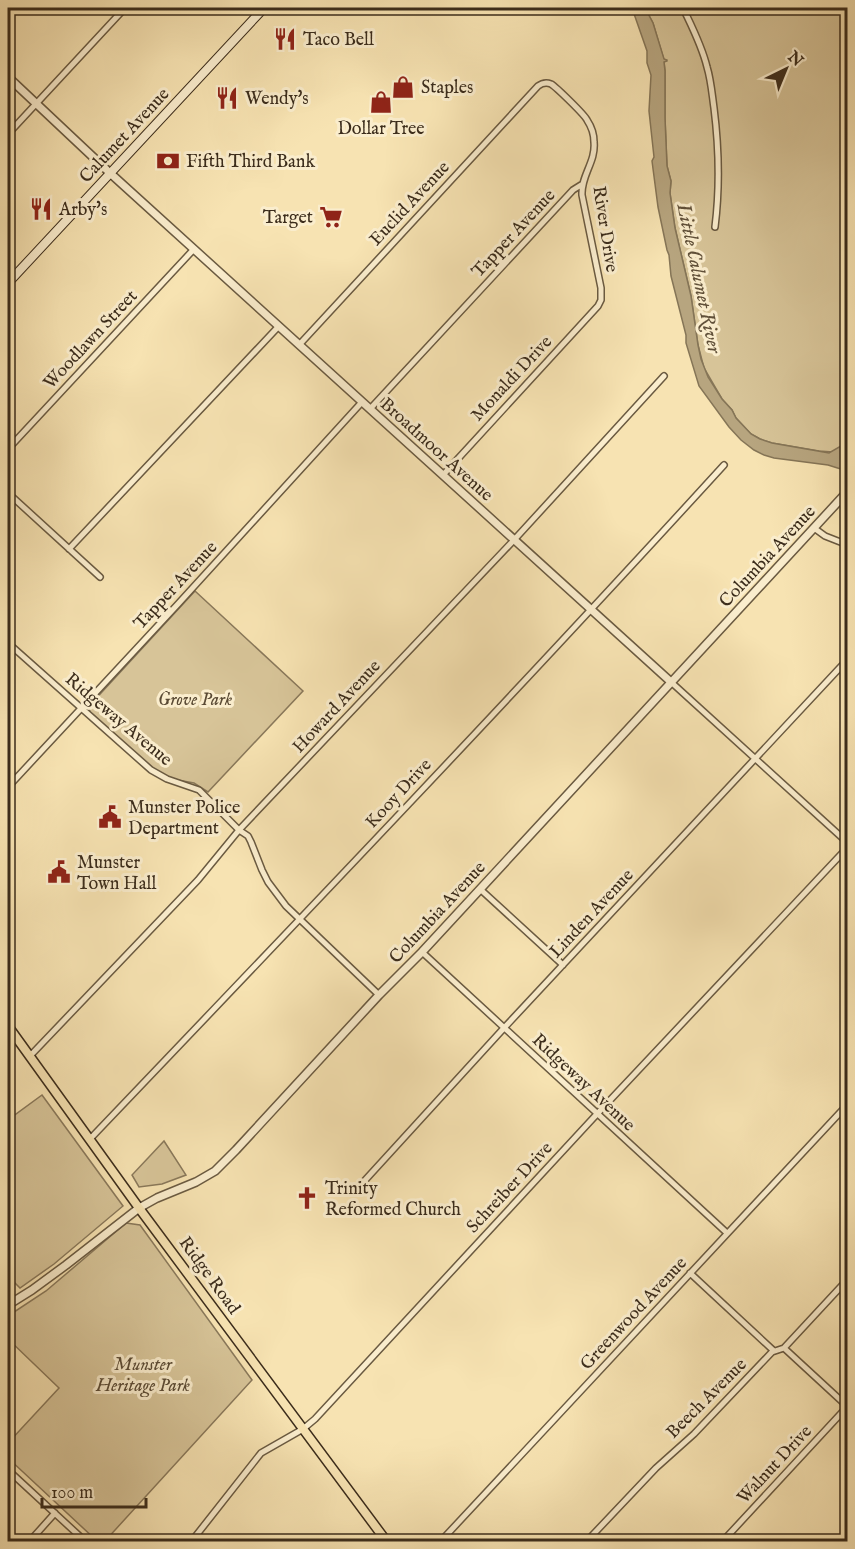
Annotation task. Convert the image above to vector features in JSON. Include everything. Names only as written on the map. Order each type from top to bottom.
[{"type":"main road","name":"Calumet Avenue","points":[[8,283],[264,8]]},
{"type":"main road","name":"Ridge Road","points":[[8,1026],[139,1208],[387,1542]]},
{"type":"street","points":[[8,134],[125,8]]},
{"type":"street","points":[[682,8],[708,67],[711,86],[719,171],[715,227]]},
{"type":"street","name":"Broadmoor Avenue","points":[[8,76],[110,173],[848,845]]},
{"type":"street","name":"River Drive","points":[[541,83],[549,83],[556,88],[587,119],[592,131],[594,142],[592,162],[581,185],[601,288],[601,300]]},
{"type":"street","name":"Euclid Avenue","points":[[299,345],[541,83]]},
{"type":"street","name":"Tapper Avenue","points":[[370,409],[573,190],[581,185]]},
{"type":"street","name":"Woodlawn Street","points":[[8,449],[194,249]]},
{"type":"street","name":"Monaldi Drive","points":[[442,475],[598,306],[601,300]]},
{"type":"street","points":[[69,549],[279,326]]},
{"type":"street","name":"Howard Avenue","points":[[30,1056],[198,880],[239,830],[514,540],[664,376]]},
{"type":"street","name":"Tapper Avenue","points":[[8,787],[362,402]]},
{"type":"street","name":"Kooy Drive","points":[[90,1139],[592,610],[724,465]]},
{"type":"street","name":"Columbia Avenue","points":[[8,1305],[66,1265],[139,1208],[215,1171],[422,952],[848,491]]},
{"type":"street","points":[[8,493],[100,577]]},
{"type":"street","points":[[814,528],[825,536],[848,545]]},
{"type":"street","name":"Ridgeway Avenue","points":[[8,642],[151,770],[167,779],[199,789],[239,830],[248,836],[268,882],[286,906],[379,995]]},
{"type":"street","name":"Linden Avenue","points":[[357,1189],[848,659]]},
{"type":"street","name":"Schreiber Drive","points":[[191,1542],[261,1453],[303,1429],[315,1419],[848,845]]},
{"type":"street","points":[[480,889],[563,965]]},
{"type":"street","name":"Ridgeway Avenue","points":[[422,952],[727,1233]]},
{"type":"street","name":"Greenwood Avenue","points":[[440,1542],[848,1104]]},
{"type":"street","points":[[690,1273],[774,1351]]},
{"type":"street","points":[[847,1407],[784,1348],[848,1279]]},
{"type":"street","name":"Beech Avenue","points":[[586,1542],[772,1352],[784,1348]]},
{"type":"street","name":"Walnut Drive","points":[[722,1542],[847,1407]]},
{"type":"street","points":[[8,1470],[86,1542]]},
{"type":"street","points":[[29,1542],[56,1514]]},
{"type":"street","points":[[371,1542],[381,1534]]},
{"type":"green space","points":[[645,8],[847,8],[848,444],[846,443],[833,452],[772,443],[751,434],[722,399],[704,368],[670,193],[665,118],[664,61],[666,60],[664,60],[653,23]]},
{"type":"green space","name":"Grove Park","points":[[195,591],[303,691],[208,792],[194,783],[172,779],[154,770],[90,712],[89,708]]},
{"type":"green space","points":[[42,1095],[123,1206],[54,1264],[20,1288],[8,1276],[8,1120]]},
{"type":"green space","points":[[164,1141],[186,1175],[162,1184],[139,1187],[132,1175]]},
{"type":"green space","name":"Munster Heritage Park","points":[[126,1223],[140,1225],[252,1380],[105,1541],[97,1541],[8,1458],[8,1443],[59,1388],[8,1339],[8,1316],[46,1291]]},
{"type":"shaded area","points":[[632,8],[645,8],[653,23],[664,59],[667,60],[664,62],[665,118],[670,193],[675,228],[691,296],[698,345],[708,377],[736,418],[751,434],[772,443],[829,453],[846,443],[848,444],[847,471],[828,465],[774,458],[754,450],[729,427],[699,386],[686,343],[658,207],[649,111],[651,75],[647,63],[647,51]]},
{"type":"place","name":"Taco Bell","points":[[285,39]]},
{"type":"place","name":"Staples","points":[[403,87]]},
{"type":"place","name":"Wendy's","points":[[227,98]]},
{"type":"place","name":"Dollar Tree","points":[[381,102]]},
{"type":"place","name":"Fifth Third Bank","points":[[168,161]]},
{"type":"place","name":"Arby's","points":[[41,209]]},
{"type":"place","name":"Target","points":[[331,217]]},
{"type":"place","name":"Munster Police Department","points":[[110,817]]},
{"type":"place","name":"Munster Town Hall","points":[[59,872]]},
{"type":"place","name":"Trinity Reformed Church","points":[[307,1198]]},
{"type":"water label","name":"Little Calumet River","points":[[700,278]]}]
